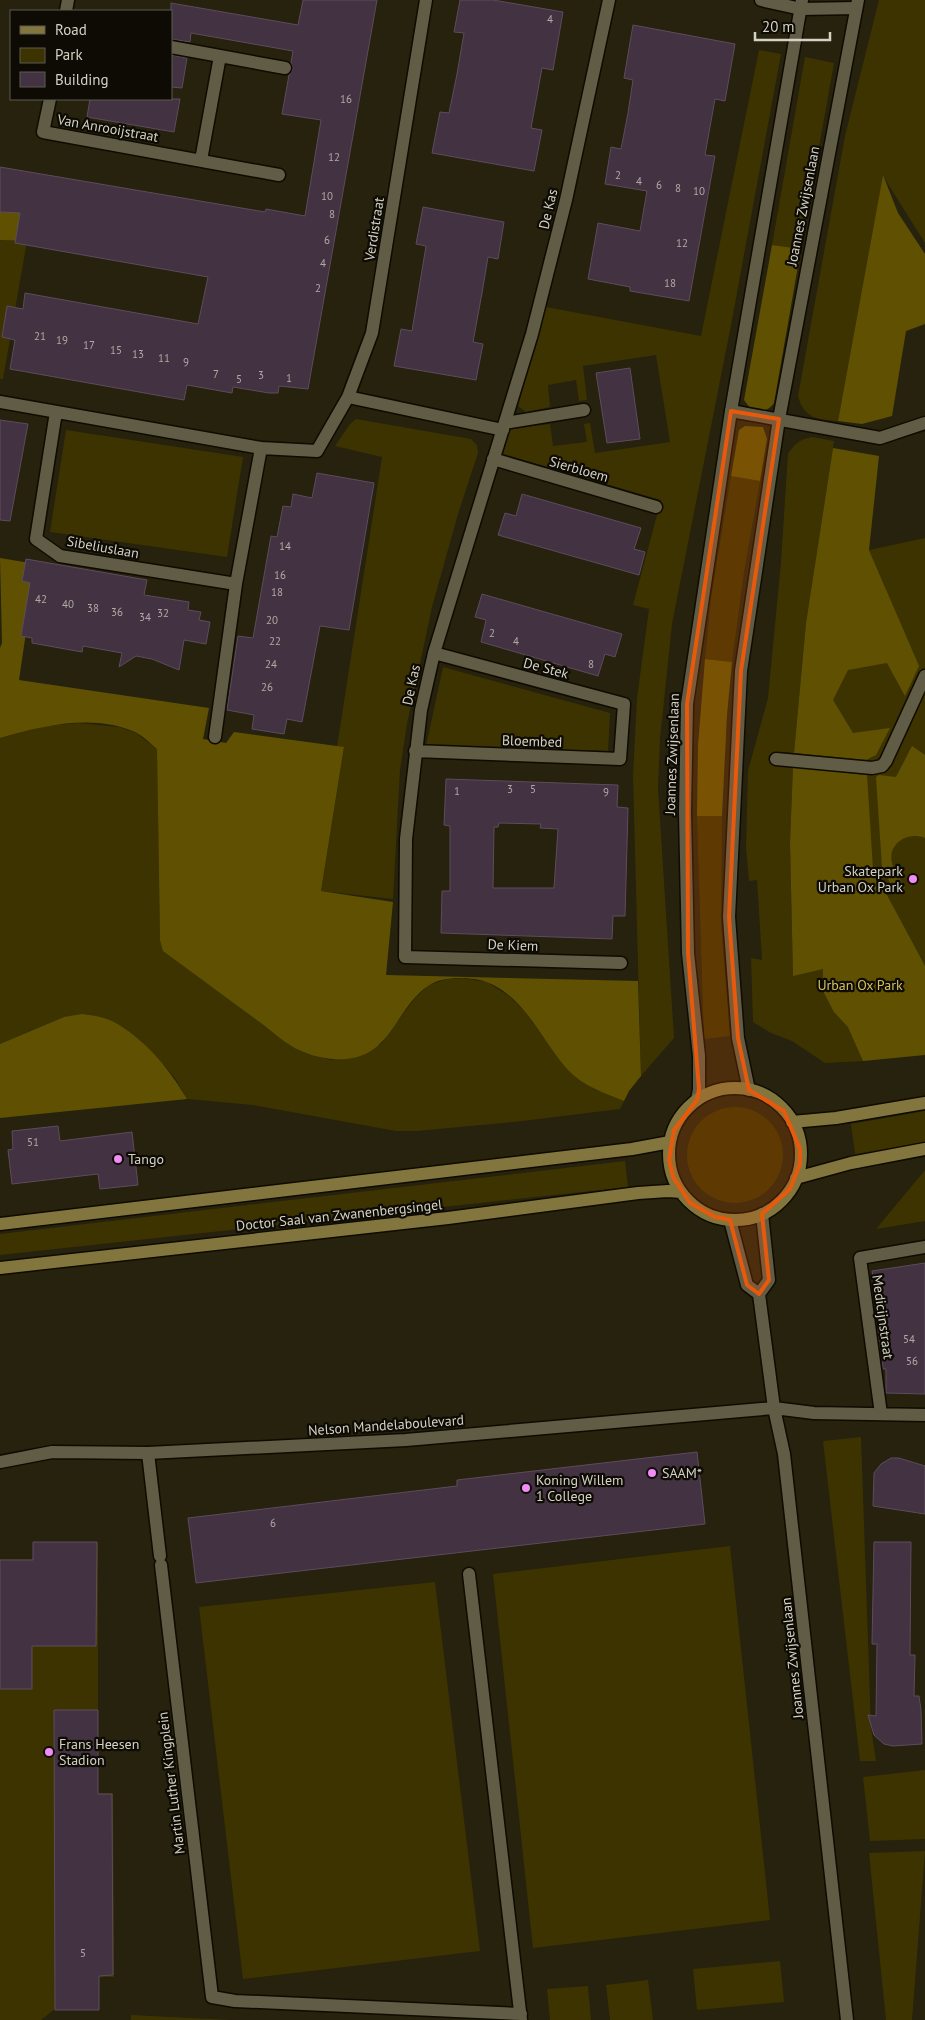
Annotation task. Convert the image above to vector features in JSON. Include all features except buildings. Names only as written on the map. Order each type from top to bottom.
[{"type":"main road","points":[[735,1088],[749,1090],[762,1094],[774,1101],[792,1122],[798,1135],[800,1164],[796,1178],[783,1199],[762,1214],[746,1219],[730,1220],[716,1218],[702,1212],[690,1203],[681,1192],[673,1176],[669,1160],[670,1142],[680,1119],[697,1100],[722,1090],[735,1088]]},
{"type":"main road","points":[[792,1122],[836,1118],[925,1102]]},
{"type":"main road","points":[[0,1224],[632,1150],[670,1142]]},
{"type":"main road","points":[[796,1178],[851,1162],[925,1149]]},
{"type":"main road","name":"Doctor Saal van Zwanenbergsingel","points":[[0,1268],[448,1218],[638,1194],[668,1191],[681,1192]]},
{"type":"street","name":"Verdistraat","points":[[261,448],[317,451],[348,397],[372,333],[426,0]]},
{"type":"street","name":"De Kas","points":[[405,957],[406,839],[421,710],[434,653],[532,334],[560,224],[609,0]]},
{"type":"street","points":[[761,0],[802,4],[857,4]]},
{"type":"street","points":[[840,0],[857,4]]},
{"type":"street","name":"Joannes Zwijsenlaan","points":[[697,1100],[700,1089],[699,1056],[688,953],[685,812],[687,704],[731,411],[802,4]]},
{"type":"street","name":"Joannes Zwijsenlaan","points":[[749,1090],[738,1038],[728,917],[741,670],[779,419],[857,4]]},
{"type":"street","points":[[172,47],[285,68]]},
{"type":"street","points":[[201,160],[220,56]]},
{"type":"street","name":"Van Anrooijstraat","points":[[50,100],[44,132],[279,175]]},
{"type":"street","points":[[348,397],[504,427],[584,410]]},
{"type":"street","points":[[0,402],[261,448],[236,584],[215,737]]},
{"type":"street","points":[[731,411],[880,438],[925,423]]},
{"type":"street","name":"Sibeliuslaan","points":[[56,412],[36,539],[60,556],[236,584]]},
{"type":"street","name":"Sierbloem","points":[[493,459],[656,507]]},
{"type":"street","name":"De Stek","points":[[434,653],[624,704],[622,732]]},
{"type":"street","points":[[776,759],[872,768],[882,766],[925,676]]},
{"type":"street","name":"Bloembed","points":[[415,751],[620,759],[622,732]]},
{"type":"street","name":"De Kiem","points":[[405,957],[621,963]]},
{"type":"street","points":[[730,1220],[747,1285],[759,1294],[769,1280],[762,1214]]},
{"type":"street","name":"Medicijnstraat","points":[[881,1414],[860,1258],[925,1247]]},
{"type":"street","name":"Joannes Zwijsenlaan","points":[[759,1294],[774,1408],[784,1454],[847,2020]]},
{"type":"street","points":[[774,1408],[814,1413],[925,1415]]},
{"type":"street","name":"Nelson Mandelaboulevard","points":[[0,1462],[52,1452],[148,1453],[406,1440],[774,1408]]},
{"type":"street","name":"Martin Luther Kingplein","points":[[148,1453],[212,1997],[235,2001],[521,2017]]},
{"type":"street","points":[[469,1574],[521,2017]]},
{"type":"highlighted area","points":[[731,411],[779,419],[741,671],[729,917],[738,1038],[749,1090],[784,1111],[800,1149],[800,1164],[790,1189],[762,1214],[769,1280],[759,1294],[747,1285],[730,1220],[715,1217],[690,1203],[673,1177],[669,1159],[674,1130],[697,1100],[699,1089],[688,953],[687,704]]},
{"type":"green space","points":[[879,0],[925,0],[925,243],[883,176],[838,421],[818,418],[808,413],[798,396],[845,136]]},
{"type":"green space","points":[[759,50],[781,54],[732,320],[672,624],[660,738],[658,788],[674,1038],[641,1076],[633,776],[637,698],[649,609],[633,605],[661,500],[503,454],[510,429],[550,424],[553,446],[587,442],[584,424],[590,423],[595,453],[670,442],[656,355],[583,366],[587,400],[579,401],[576,380],[548,385],[550,407],[526,412],[518,406],[546,307],[701,336]]},
{"type":"green space","points":[[805,57],[834,63],[801,249],[772,245]]},
{"type":"green space","points":[[0,169],[31,174],[27,241],[0,240]]},
{"type":"green space","points":[[883,175],[898,213],[925,254],[925,324],[906,331],[892,416],[862,424],[838,421]]},
{"type":"green space","points":[[0,240],[27,241],[3,379],[0,379]]},
{"type":"green space","points":[[772,245],[801,249],[774,403],[766,410],[760,411],[750,408],[744,400]]},
{"type":"green space","points":[[356,419],[471,439],[477,445],[478,453],[458,514],[432,607],[407,724],[400,770],[393,899],[321,891],[344,748],[337,747],[382,457],[335,446],[350,424]]},
{"type":"green space","points":[[745,426],[763,427],[767,439],[760,481],[731,476],[739,430]]},
{"type":"green space","points":[[66,430],[243,457],[227,557],[50,532]]},
{"type":"green space","name":"Urban Ox Park","points":[[812,437],[834,441],[806,623],[794,753],[779,752],[779,766],[793,767],[790,842],[793,976],[805,712],[886,589],[869,550],[925,538],[925,1049],[862,1057],[863,1061],[825,1063],[792,1041],[771,1033],[753,1022],[751,958],[762,960],[757,880],[749,881],[746,848],[748,771],[768,698],[781,562],[788,454],[798,442]]},
{"type":"green space","points":[[833,448],[879,456],[869,550],[919,666],[905,696],[887,663],[848,670],[833,700],[853,733],[890,728],[876,755],[866,760],[794,753],[806,623]]},
{"type":"green space","points":[[731,476],[760,481],[744,572],[732,662],[705,659],[711,599]]},
{"type":"green space","points":[[0,558],[36,564],[19,680],[209,708],[203,739],[226,743],[234,732],[344,747],[321,891],[393,902],[386,975],[638,981],[641,1076],[624,1101],[594,1088],[574,1076],[558,1058],[517,1003],[505,992],[491,984],[475,979],[463,978],[444,979],[433,983],[417,996],[392,1030],[374,1049],[361,1056],[346,1059],[328,1058],[306,1053],[280,1038],[163,951],[160,940],[157,749],[135,732],[119,726],[102,723],[67,723],[32,729],[0,738],[0,648],[2,643]]},
{"type":"green space","points":[[705,659],[732,662],[727,715],[722,816],[697,816],[698,745]]},
{"type":"green space","points":[[443,667],[610,713],[608,751],[426,746]]},
{"type":"green space","points":[[79,723],[119,727],[136,733],[157,749],[160,940],[300,1051],[331,1060],[381,1044],[415,998],[429,985],[447,979],[462,978],[487,982],[509,996],[525,1012],[570,1071],[594,1089],[624,1101],[620,1109],[514,1122],[417,1131],[396,1131],[253,1105],[187,1099],[175,1078],[164,1065],[64,1017],[0,1044],[0,738],[46,726]]},
{"type":"green space","points":[[912,746],[925,755],[925,838],[912,836],[896,844],[891,856],[892,863],[905,888],[895,893],[882,867],[876,777],[879,775],[896,777]]},
{"type":"green space","points":[[793,767],[867,775],[873,869],[925,966],[925,1055],[863,1061],[848,1027],[834,1012],[823,991],[823,969],[793,976],[790,842]]},
{"type":"green space","points":[[697,816],[722,816],[721,924],[730,1036],[704,1039]]},
{"type":"green space","points":[[82,1014],[112,1021],[135,1036],[164,1065],[187,1099],[0,1118],[0,1044],[64,1017]]},
{"type":"green space","points":[[735,1107],[753,1111],[769,1121],[779,1137],[783,1155],[779,1173],[769,1189],[753,1199],[735,1203],[717,1199],[701,1189],[691,1173],[687,1155],[691,1137],[701,1121],[717,1111]]},
{"type":"green space","points":[[925,1111],[925,1142],[855,1154],[851,1124]]},
{"type":"green space","points":[[625,1161],[628,1187],[0,1255],[0,1234]]},
{"type":"green space","points":[[925,1170],[925,1221],[876,1229]]},
{"type":"green space","points":[[861,1437],[871,1728],[876,1761],[860,1761],[823,1441]]},
{"type":"green space","name":"Frans Heesen Stadion","points":[[62,1543],[98,1543],[98,1793],[113,1793],[114,1977],[99,1977],[99,2009],[55,2009],[41,2020],[0,2020],[0,1559],[62,1559]]},
{"type":"green space","points":[[730,1546],[770,1920],[533,1948],[493,1574]]},
{"type":"green space","points":[[435,1582],[480,1951],[243,1979],[199,1607]]},
{"type":"green space","points":[[925,1770],[925,1839],[870,1841],[863,1777]]},
{"type":"green space","points":[[925,1851],[912,2020],[886,2020],[869,1853]]},
{"type":"green space","points":[[780,1961],[784,2002],[697,2010],[693,1969]]},
{"type":"green space","points":[[648,1980],[653,2020],[610,2020],[606,1985]]},
{"type":"green space","points":[[588,1986],[591,2020],[550,2020],[547,1989]]},
{"type":"green space","points":[[131,2015],[231,2020],[131,2020]]},
{"type":"place","name":"Skatepark Urban Ox Park","points":[[913,879]]},
{"type":"place","name":"Tango","points":[[118,1159]]},
{"type":"place","name":"SAAM*","points":[[652,1473]]},
{"type":"place","name":"Koning Willem 1 College","points":[[526,1488]]},
{"type":"place","name":"Frans Heesen Stadion","points":[[49,1752]]}]
